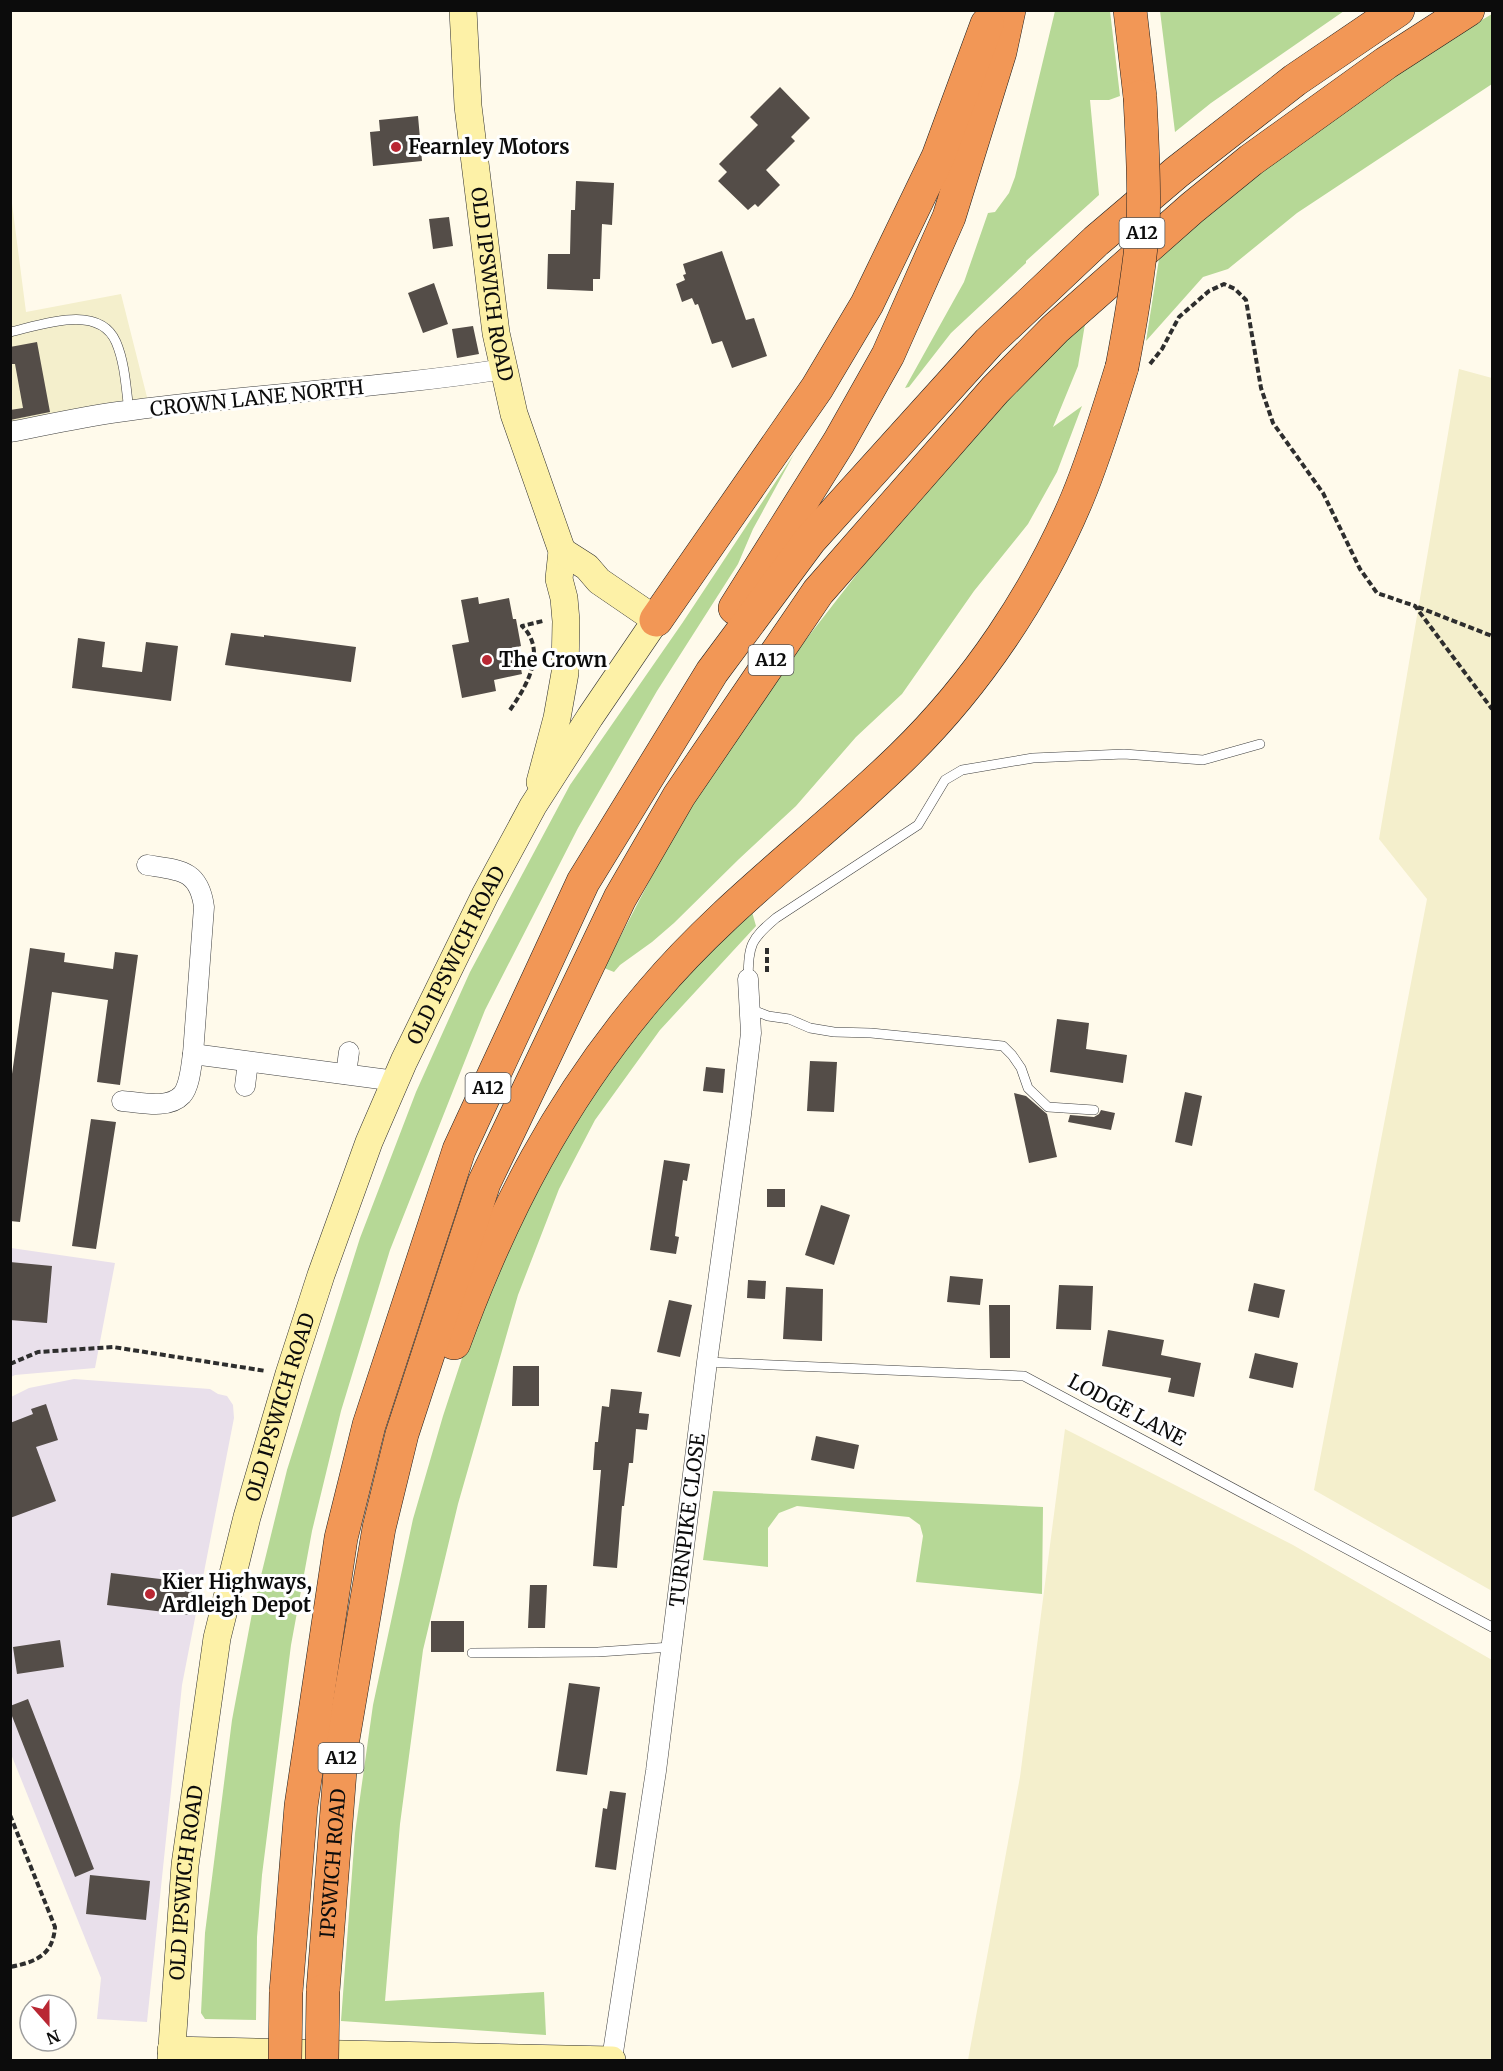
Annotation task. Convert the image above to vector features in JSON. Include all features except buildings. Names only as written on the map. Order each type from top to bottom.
[{"type":"highway","points":[[656,620],[817,388],[867,304],[938,157],[993,10]]},
{"type":"highway","name":"A12","points":[[712,672],[731,613],[839,442],[888,355],[949,217],[1000,52],[1009,10]]},
{"type":"highway","name":"A12","points":[[379,1528],[412,1471],[440,1382],[475,1287],[510,1209],[566,1106],[605,1050],[653,990],[747,896],[849,807],[904,755],[940,716],[992,651],[1019,611],[1058,539],[1135,366],[1136,292],[1144,191],[1140,97],[1130,10]]},
{"type":"highway","name":"A12","points":[[712,672],[810,540],[989,342],[1035,297],[1096,241],[1230,129],[1295,80],[1398,10]]},
{"type":"highway","name":"A12","points":[[379,1528],[402,1434],[484,1183],[620,898],[679,796],[818,592],[995,390],[1055,329],[1128,263],[1209,194],[1307,118],[1468,10]]},
{"type":"highway","name":"IPSWICH ROAD","points":[[285,2061],[286,1992],[301,1806],[340,1538],[369,1425],[459,1150],[583,882],[712,672]]},
{"type":"highway","name":"IPSWICH ROAD","points":[[322,2061],[323,1991],[342,1745],[379,1528]]},
{"type":"street","name":"OLD IPSWICH ROAD","points":[[463,10],[468,106],[496,333],[514,414],[539,491],[562,551],[559,579],[566,615],[567,653],[563,689],[533,806]]},
{"type":"street","name":"CROWN LANE NORTH","points":[[10,432],[129,411],[274,394],[405,383],[504,369]]},
{"type":"street","points":[[562,551],[587,567],[599,581],[656,620]]},
{"type":"street","name":"OLD IPSWICH ROAD","points":[[612,2060],[171,2055],[185,1865],[217,1638],[247,1517],[321,1275],[369,1142],[454,956],[533,806],[656,620]]},
{"type":"street","points":[[122,1101],[170,1102],[182,1095],[189,1078],[194,1054],[204,907],[202,892],[187,873],[147,865]]},
{"type":"street","name":"TURNPIKE CLOSE","points":[[612,2060],[656,1771],[707,1362],[741,1115],[751,1033],[748,979]]},
{"type":"street","points":[[346,1074],[349,1052]]},
{"type":"street","points":[[194,1054],[396,1080]]},
{"type":"street","points":[[245,1086],[248,1062]]},
{"type":"lane","points":[[10,332],[67,320],[90,320],[109,332],[115,340],[118,351],[129,411]]},
{"type":"lane","points":[[748,979],[748,956],[751,944],[758,933],[776,918],[918,825],[945,780],[962,770],[1033,758],[1124,754],[1203,760],[1260,744]]},
{"type":"lane","points":[[750,1009],[768,1016],[789,1019],[810,1028],[834,1032],[871,1033],[1003,1046],[1021,1068],[1028,1088],[1048,1107],[1094,1110]]},
{"type":"lane","name":"LODGE LANE","points":[[707,1362],[1024,1376],[1492,1627]]},
{"type":"lane","points":[[472,1653],[598,1652],[671,1647]]},
{"type":"path","points":[[1135,366],[1162,349],[1179,317],[1209,291],[1224,284],[1235,289],[1246,300],[1261,388],[1273,423],[1323,493],[1360,569],[1377,592],[1492,636]]},
{"type":"path","points":[[1415,606],[1492,709]]},
{"type":"path","points":[[510,710],[530,678],[535,660],[527,630],[522,626],[566,615]]},
{"type":"path","points":[[10,1364],[38,1352],[113,1347],[289,1374]]},
{"type":"path","points":[[10,1815],[55,1927],[54,1941],[47,1951],[25,1964],[10,1967]]},
{"type":"shaded area","points":[[10,188],[26,312],[121,294],[150,409],[11,432]]},
{"type":"shaded area","points":[[1459,369],[1492,378],[1492,1591],[1314,1490],[1427,899],[1379,839]]},
{"type":"shaded area","points":[[11,1248],[115,1263],[95,1368],[11,1377]]},
{"type":"shaded area","points":[[74,1379],[210,1389],[227,1396],[233,1405],[234,1418],[182,1685],[147,2022],[97,2019],[101,1978],[11,1754],[11,1397],[29,1388]]},
{"type":"shaded area","points":[[1065,1429],[1293,1545],[1492,1660],[1492,2060],[968,2060],[1020,1777]]},
{"type":"green space","points":[[1160,10],[1344,11],[1211,103],[1175,132]]},
{"type":"green space","points":[[1055,11],[1110,11],[1120,96],[1109,100],[1090,100],[1099,195],[951,333],[909,387],[905,388],[964,282],[988,213],[995,212],[1009,193],[1015,177]]},
{"type":"green space","points":[[1492,14],[1492,84],[1297,213],[1228,269],[1203,277],[1146,341],[1162,240],[1377,82]]},
{"type":"green space","points":[[1088,306],[1078,366],[1053,427],[1082,406],[1057,472],[1028,524],[974,591],[902,694],[856,737],[796,806],[652,942],[614,972],[604,968],[713,759],[1004,385]]},
{"type":"green space","points":[[794,454],[753,529],[738,564],[657,691],[578,828],[485,1010],[390,1250],[341,1411],[312,1531],[291,1645],[262,1875],[257,1937],[256,2020],[205,2019],[201,2013],[205,1933],[232,1720],[253,1608],[287,1470],[360,1238],[416,1092],[470,972],[570,785],[683,622]]},
{"type":"green space","points":[[752,912],[756,926],[660,1030],[595,1120],[559,1189],[518,1295],[458,1504],[423,1650],[400,1824],[385,2001],[544,1992],[546,2035],[341,2021],[355,1833],[373,1705],[413,1519],[465,1349],[507,1241],[605,1073],[679,982]]},
{"type":"green space","points":[[713,1491],[1043,1507],[1042,1594],[916,1582],[923,1536],[920,1525],[909,1517],[797,1506],[779,1513],[768,1528],[768,1567],[703,1560]]},
{"type":"place","name":"Fearnley Motors","points":[[396,147]]},
{"type":"place","name":"The Crown","points":[[487,660]]},
{"type":"place","name":"Kier Highways, Ardleigh Depot","points":[[150,1594]]}]
